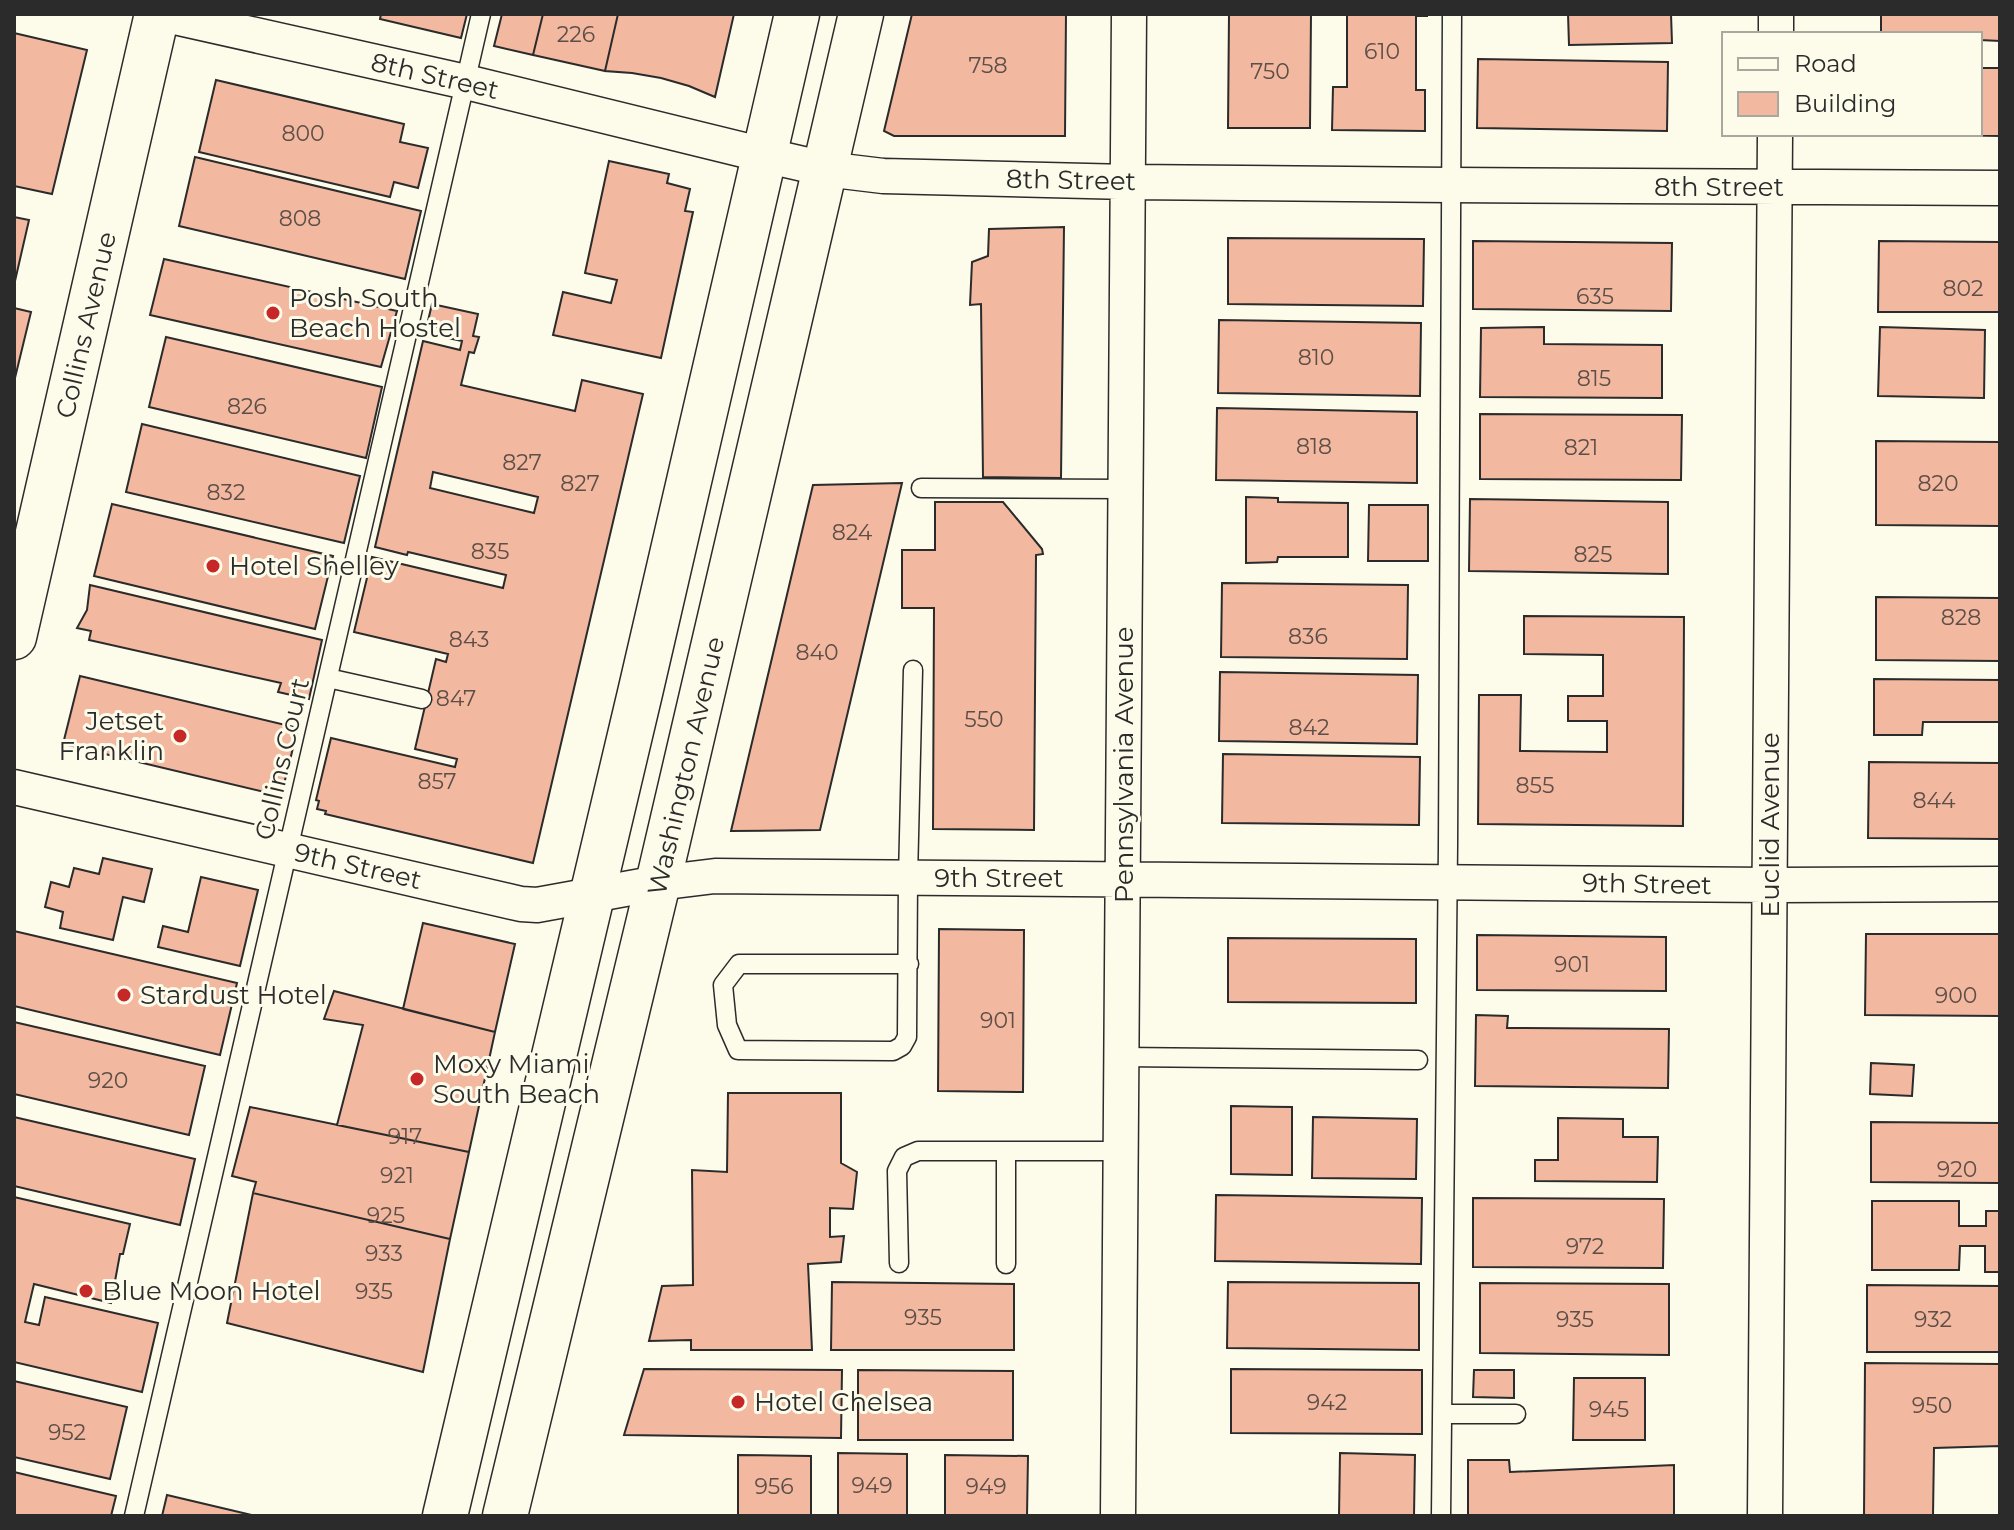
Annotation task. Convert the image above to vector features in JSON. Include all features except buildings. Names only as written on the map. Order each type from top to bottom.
[{"type":"main road","name":"Collins Avenue","points":[[14,637],[159,14]]},
{"type":"main road","points":[[445,1516],[797,14]]},
{"type":"main road","name":"Washington Avenue","points":[[505,1516],[658,883],[861,14]]},
{"type":"street","name":"8th Street","points":[[159,14],[466,82],[825,169],[883,176],[1128,182],[2000,188]]},
{"type":"street","name":"Pennsylvania Avenue","points":[[1118,1516],[1129,14]]},
{"type":"street","name":"Euclid Avenue","points":[[1765,1516],[1775,136]]},
{"type":"street","name":"9th Street","points":[[14,787],[521,904],[537,905],[715,876],[1770,885],[2000,884]]},
{"type":"lane","name":"Collins Court","points":[[134,1516],[481,14]]},
{"type":"lane","points":[[1441,1516],[1452,14]]},
{"type":"lane","points":[[921,488],[1126,489]]},
{"type":"lane","points":[[909,964],[739,964],[723,985],[727,1025],[738,1050],[893,1051],[902,1046],[907,1037],[909,964],[908,878],[913,670]]},
{"type":"lane","points":[[328,678],[422,699]]},
{"type":"lane","points":[[1122,1057],[1418,1060]]},
{"type":"lane","points":[[899,1263],[897,1171],[904,1157],[918,1151],[1121,1151]]},
{"type":"lane","points":[[1006,1151],[1006,1264]]},
{"type":"lane","points":[[1442,1414],[1516,1414]]},
{"type":"place","name":"Posh South Beach Hostel","points":[[273,313]]},
{"type":"place","name":"Hotel Shelley","points":[[213,566]]},
{"type":"place","name":"Jetset Franklin","points":[[180,736]]},
{"type":"place","name":"Stardust Hotel","points":[[124,995]]},
{"type":"place","name":"Moxy Miami South Beach","points":[[417,1079]]},
{"type":"place","name":"Blue Moon Hotel","points":[[86,1291]]},
{"type":"place","name":"Hotel Chelsea","points":[[738,1402]]}]
